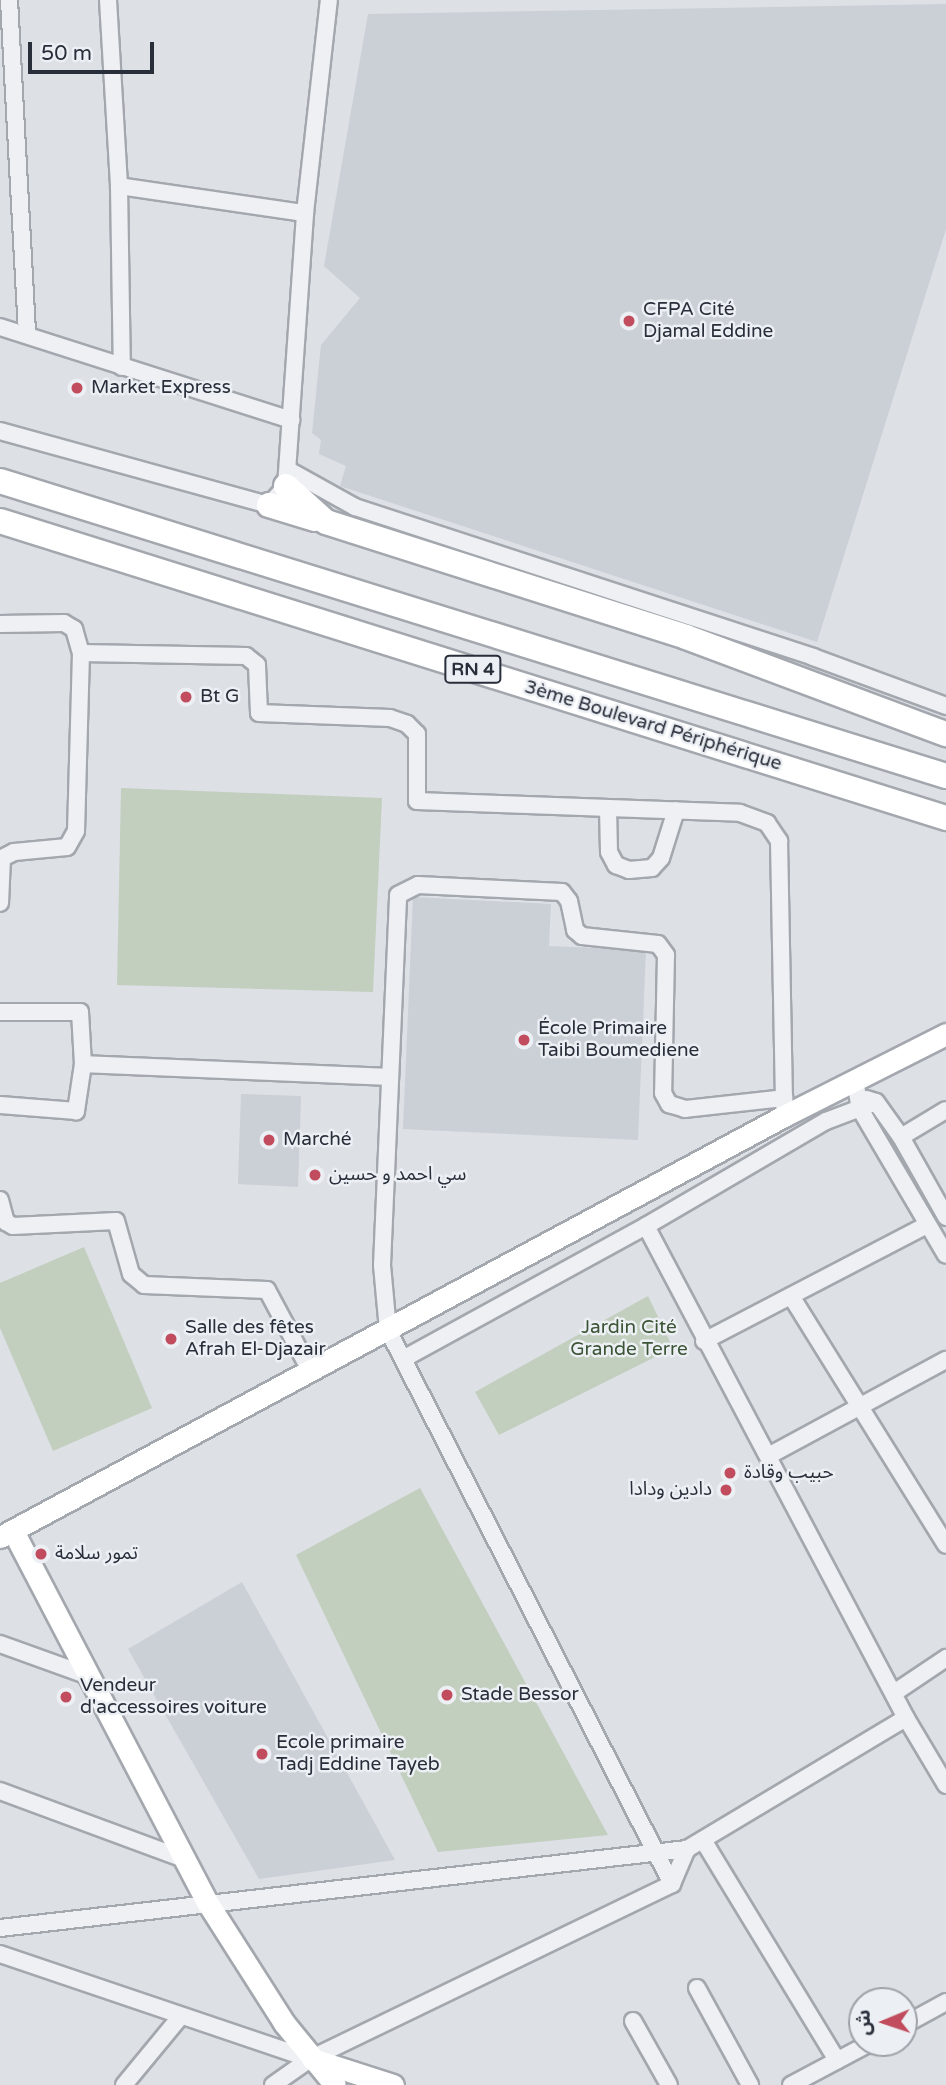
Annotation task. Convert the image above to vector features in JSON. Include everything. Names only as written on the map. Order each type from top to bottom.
[{"type":"highway","points":[[288,478],[326,522]]},
{"type":"highway","name":"3ème Boulevard Périphérique","points":[[0,481],[946,776]]},
{"type":"highway","points":[[269,505],[686,637],[946,734]]},
{"type":"highway","name":"3ème Boulevard Périphérique","points":[[0,521],[946,818]]},
{"type":"main road","points":[[335,2085],[310,2059],[207,1902],[89,1676],[6,1534],[388,1330],[784,1107],[858,1094],[946,1034]]},
{"type":"main road","points":[[310,2059],[393,2085]]},
{"type":"street","points":[[9,0],[5,52],[27,335]]},
{"type":"street","points":[[108,0],[119,186],[122,368]]},
{"type":"street","points":[[0,430],[269,505],[288,478],[305,213],[329,0]]},
{"type":"street","points":[[119,186],[305,213]]},
{"type":"street","points":[[0,327],[292,420]]},
{"type":"street","points":[[288,478],[355,507],[813,657],[946,706]]},
{"type":"street","points":[[0,624],[64,623],[74,629],[81,653],[76,831],[67,847],[14,852],[2,858],[0,903]]},
{"type":"street","points":[[81,653],[246,656],[257,665],[259,713],[390,718],[407,724],[417,734],[418,801],[740,813],[767,823],[779,841],[784,1107],[685,1109],[668,1104],[663,1093],[666,955],[658,944],[582,936],[575,930],[567,896],[552,891],[418,885],[398,895],[382,1265],[388,1330],[405,1358],[658,1850],[672,1884]]},
{"type":"street","points":[[608,808],[609,852],[616,865],[629,870],[652,868],[661,858],[676,810]]},
{"type":"street","points":[[0,1012],[80,1012],[83,1064],[76,1111],[0,1105]]},
{"type":"street","points":[[83,1064],[389,1077]]},
{"type":"street","points":[[858,1094],[876,1102],[901,1137],[946,1217]]},
{"type":"street","points":[[858,1094],[927,1225],[946,1255]]},
{"type":"street","points":[[405,1358],[646,1226],[826,1121],[858,1094]]},
{"type":"street","points":[[901,1137],[946,1110]]},
{"type":"street","points":[[0,1200],[6,1222],[13,1226],[116,1221],[131,1274],[144,1285],[267,1290],[311,1372]]},
{"type":"street","points":[[704,1341],[927,1225]]},
{"type":"street","points":[[646,1226],[704,1341],[770,1455],[906,1718],[946,1784]]},
{"type":"street","points":[[791,1296],[946,1545]]},
{"type":"street","points":[[770,1455],[946,1360]]},
{"type":"street","points":[[0,1644],[89,1676]]},
{"type":"street","points":[[894,1693],[946,1658]]},
{"type":"street","points":[[0,1928],[658,1850],[687,1849],[906,1718]]},
{"type":"street","points":[[0,1791],[187,1860]]},
{"type":"street","points":[[703,1840],[837,2060]]},
{"type":"street","points":[[273,2085],[310,2059],[672,1884],[687,1849]]},
{"type":"street","points":[[0,1954],[310,2059]]},
{"type":"street","points":[[697,1988],[750,2085]]},
{"type":"street","points":[[918,2017],[946,2002]]},
{"type":"street","points":[[124,2085],[180,2017]]},
{"type":"street","points":[[633,2021],[668,2085]]},
{"type":"street","points":[[791,2085],[848,2054]]},
{"type":"shaded area","name":"CFPA Cité Djamal Eddine","points":[[946,4],[946,229],[817,642],[340,486],[346,466],[319,454],[321,440],[312,433],[321,345],[360,298],[324,266],[368,14]]},
{"type":"shaded area","name":"École Primaire Taibi Boumediene","points":[[413,897],[551,904],[549,946],[646,950],[638,1140],[403,1129]]},
{"type":"shaded area","name":"Marché","points":[[241,1094],[301,1096],[298,1187],[238,1184]]},
{"type":"shaded area","name":"Ecole primaire Tadj Eddine Tayeb","points":[[242,1582],[395,1860],[259,1879],[128,1649]]},
{"type":"green space","points":[[121,788],[382,798],[373,992],[117,985]]},
{"type":"green space","points":[[84,1247],[152,1408],[53,1451],[0,1328],[0,1283]]},
{"type":"green space","name":"Jardin Cité Grande Terre","points":[[648,1296],[673,1348],[499,1435],[475,1392]]},
{"type":"green space","name":"Stade Bessor","points":[[420,1488],[608,1835],[438,1852],[296,1555]]},
{"type":"place","name":"CFPA Cité Djamal Eddine","points":[[629,321]]},
{"type":"place","name":"Market Express","points":[[77,388]]},
{"type":"place","name":"Bt G","points":[[186,697]]},
{"type":"place","name":"École Primaire Taibi Boumediene","points":[[524,1040]]},
{"type":"place","name":"Marché","points":[[269,1140]]},
{"type":"place","name":"سي احمد و حسين","points":[[315,1175]]},
{"type":"place","name":"Salle des fêtes Afrah El-Djazair","points":[[171,1339]]},
{"type":"place","name":"حبيب وقادة","points":[[730,1473]]},
{"type":"place","name":"دادين ودادا","points":[[726,1490]]},
{"type":"place","name":"تمور سلامة","points":[[41,1554]]},
{"type":"place","name":"Stade Bessor","points":[[447,1695]]},
{"type":"place","name":"Vendeur d'accessoires voiture","points":[[66,1697]]},
{"type":"place","name":"Ecole primaire Tadj Eddine Tayeb","points":[[262,1754]]}]
